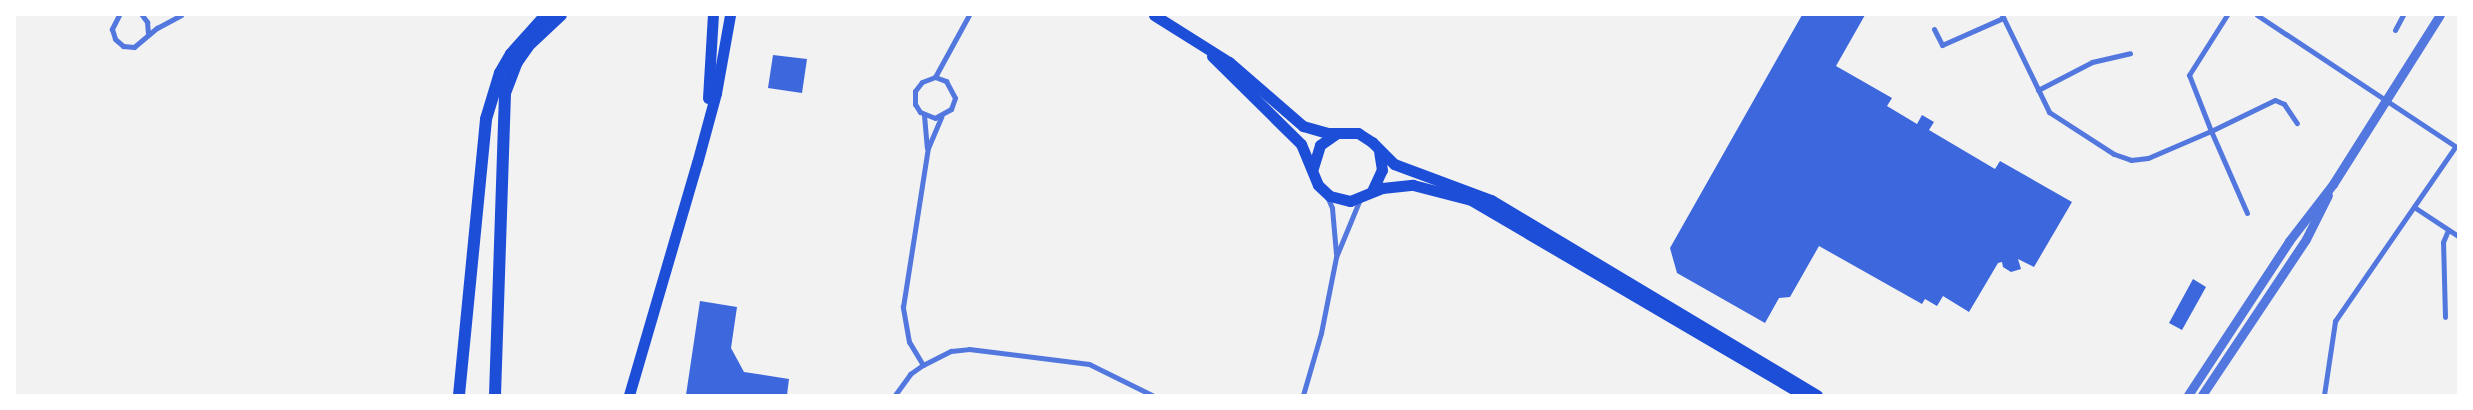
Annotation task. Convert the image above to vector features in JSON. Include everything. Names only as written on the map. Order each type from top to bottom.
[{"type":"highway","points":[[459,395],[486,119],[500,73],[511,54],[546,15]]},
{"type":"highway","points":[[495,395],[505,93],[517,62],[528,46],[561,15]]},
{"type":"main road","points":[[706,122],[713,15]]},
{"type":"main road","points":[[629,395],[686,205],[706,122],[716,94],[730,15]]},
{"type":"main road","points":[[1154,15],[1229,62],[1303,126],[1337,133],[1358,134],[1394,164],[1491,200],[1817,395]]},
{"type":"main road","points":[[1198,43],[1301,144],[1326,193],[1340,200],[1360,198],[1394,185],[1413,185],[1471,200],[1803,395]]},
{"type":"main road","points":[[1313,170],[1317,150],[1328,138],[1337,133]]},
{"type":"main road","points":[[1372,192],[1382,170],[1378,150]]},
{"type":"street","points":[[119,15],[112,29],[115,39],[123,46],[134,46],[148,34],[181,15]]},
{"type":"street","points":[[142,15],[147,22],[148,34]]},
{"type":"street","points":[[928,148],[924,115],[915,104],[915,92],[922,82],[935,77],[969,15]]},
{"type":"street","points":[[2227,15],[2189,75],[2210,131],[2248,213]]},
{"type":"street","points":[[2257,15],[2457,147],[2335,321],[2324,395]]},
{"type":"street","points":[[2395,30],[2403,15]]},
{"type":"street","points":[[2188,395],[2289,241],[2333,184],[2440,15]]},
{"type":"street","points":[[1934,30],[1942,45],[2002,17],[2048,112],[2114,154],[2131,160],[2148,158],[2275,100],[2284,104],[2297,123]]},
{"type":"street","points":[[2038,90],[2092,62],[2130,53]]},
{"type":"street","points":[[923,365],[909,342],[903,317],[928,148],[941,117],[951,109],[955,98],[946,81],[935,77]]},
{"type":"street","points":[[924,115],[941,117]]},
{"type":"street","points":[[2202,395],[2306,238],[2333,184]]},
{"type":"street","points":[[1326,193],[1332,208],[1336,257]]},
{"type":"street","points":[[1303,395],[1323,324],[1336,257],[1360,198]]},
{"type":"street","points":[[2414,207],[2458,236]]},
{"type":"street","points":[[2445,317],[2443,242],[2448,230]]},
{"type":"street","points":[[895,395],[910,374],[923,365],[951,351],[970,349],[1008,352],[1089,364],[1152,395]]},
{"type":"building","points":[[1802,15],[1865,15],[1836,66],[1892,98],[1887,106],[1917,124],[1922,115],[1934,122],[1929,130],[1995,169],[2000,161],[2072,202],[2034,267],[2018,259],[2021,269],[2011,272],[2003,267],[2002,262],[1998,263],[1969,312],[1943,296],[1937,306],[1925,299],[1922,304],[1819,246],[1790,297],[1779,298],[1765,323],[1677,273],[1670,248]]},
{"type":"building","points":[[773,55],[807,59],[802,93],[768,88]]},
{"type":"building","points":[[2193,279],[2206,287],[2182,330],[2169,323]]},
{"type":"building","points":[[700,301],[737,307],[731,348],[744,372],[789,379],[787,395],[686,395]]}]
